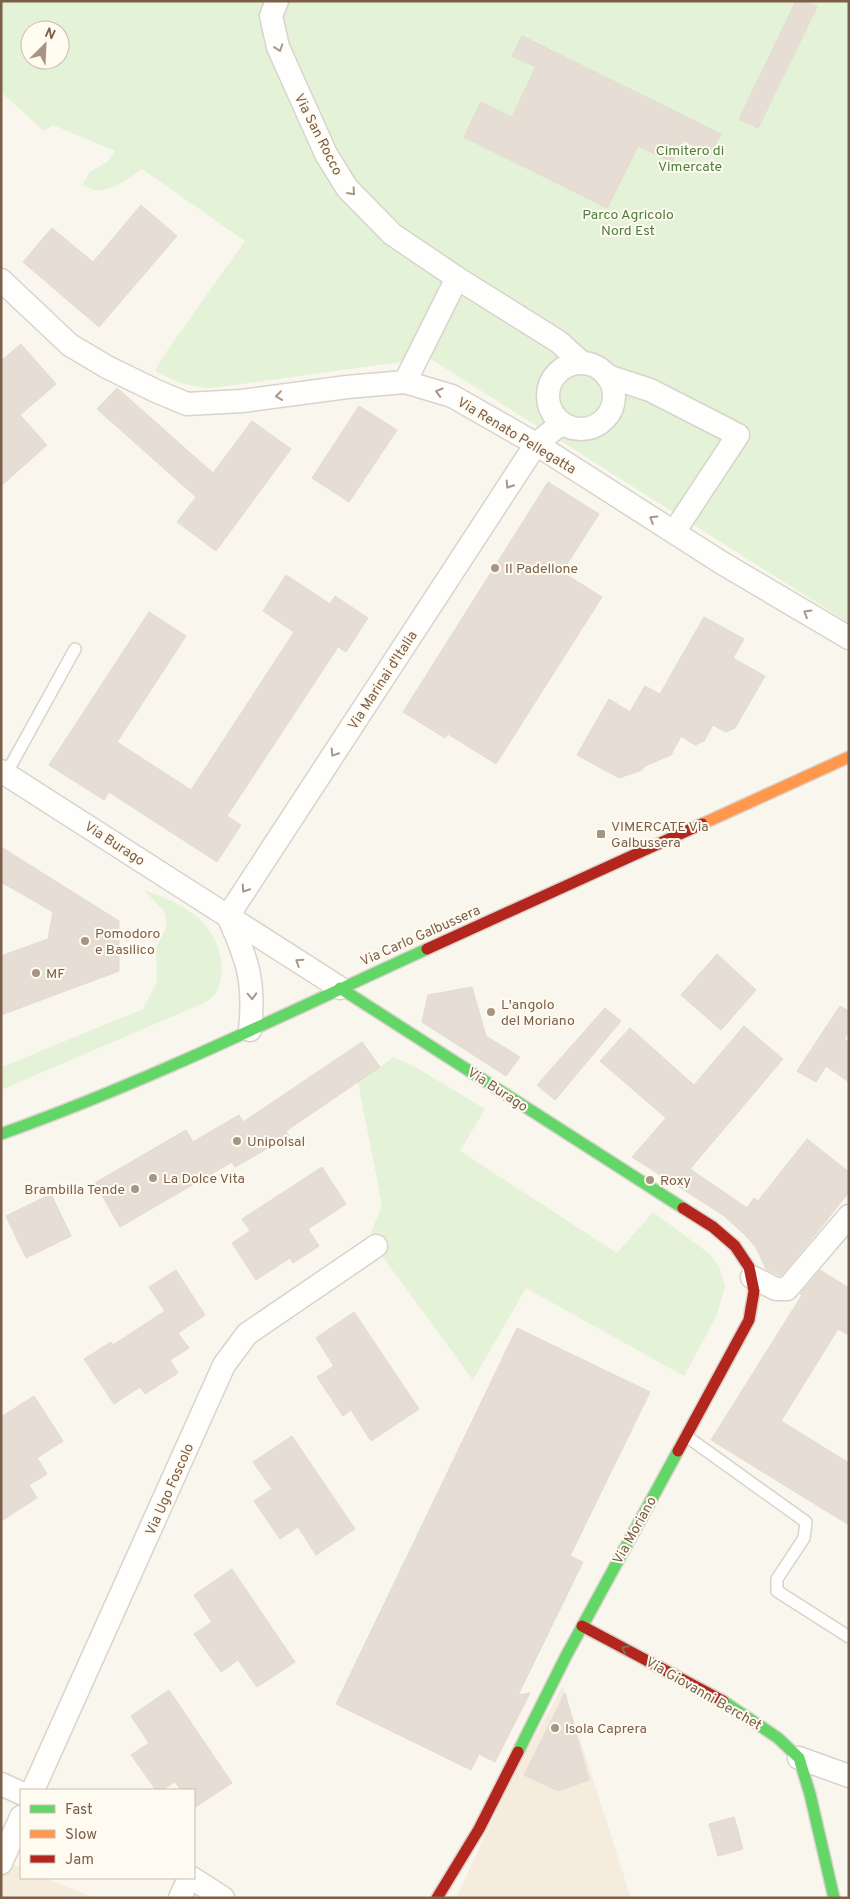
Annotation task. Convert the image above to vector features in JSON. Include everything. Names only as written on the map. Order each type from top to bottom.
[{"type":"street","name":"Via San Rocco","points":[[277,1],[271,16],[278,47],[326,154],[348,188],[392,234],[457,278],[559,342],[582,363]]},
{"type":"street","points":[[405,382],[457,278]]},
{"type":"street","name":"Via Renato Pellegatta","points":[[1,280],[70,344],[148,387],[187,404],[242,401],[347,387],[405,382],[452,396],[536,444],[722,563],[849,638]]},
{"type":"street","points":[[582,363],[600,369],[607,376],[612,385],[614,395],[612,406],[601,422],[592,427],[571,428],[554,416],[549,406],[549,385],[562,368],[582,363]]},
{"type":"street","points":[[607,376],[650,390],[738,434],[674,532]]},
{"type":"street","name":"Via Marinai d'Italia","points":[[228,916],[536,444],[562,423]]},
{"type":"street","name":"Via Carlo Galbussera","points":[[1,1134],[65,1111],[250,1030],[849,757]]},
{"type":"street","name":"Via Burago","points":[[4,772],[712,1227],[737,1247],[752,1277]]},
{"type":"street","points":[[228,916],[244,952],[249,972],[252,1003],[250,1030]]},
{"type":"street","points":[[752,1277],[776,1289],[787,1289],[849,1216]]},
{"type":"street","name":"Via Ugo Foscolo","points":[[33,1789],[224,1365],[247,1334],[376,1246]]},
{"type":"street","name":"Via Moriano","points":[[437,1898],[478,1829],[580,1641],[582,1626],[749,1320],[754,1298],[752,1277]]},
{"type":"street","name":"Via Giovanni Berchet","points":[[582,1626],[726,1703],[778,1738],[799,1758],[849,1776]]},
{"type":"street","points":[[739,1726],[799,1758],[810,1794],[834,1898]]},
{"type":"street","points":[[1,1784],[20,1793]]},
{"type":"street","points":[[1,1863],[20,1819]]},
{"type":"street","points":[[180,1898],[190,1879]]},
{"type":"street","points":[[193,1879],[223,1898]]},
{"type":"lane","points":[[4,772],[76,650]]},
{"type":"lane","points":[[686,1436],[806,1522],[804,1538],[777,1579],[777,1591],[849,1637]]},
{"type":"shaded area","points":[[563,1686],[631,1898],[456,1898],[515,1771]]},
{"type":"shaded area","points":[[1,1859],[20,1868],[20,1879],[48,1879],[95,1898],[1,1898]]},
{"type":"green space","name":"Parco Agricolo Nord Est","points":[[1,1],[849,1],[849,623],[429,358],[213,388],[183,383],[155,371],[162,358],[245,241],[142,169],[119,184],[106,189],[94,190],[82,185],[90,172],[107,162],[115,151],[53,125],[44,131],[1,92]]},
{"type":"green space","points":[[144,890],[184,907],[196,916],[210,931],[219,951],[221,962],[222,973],[216,993],[204,1003],[1,1090],[2,1067],[143,1009],[157,982],[156,948],[167,926],[164,911]]},
{"type":"green space","points":[[394,1057],[417,1068],[485,1109],[460,1151],[617,1253],[653,1212],[711,1255],[720,1269],[725,1286],[717,1315],[684,1376],[526,1288],[473,1380],[369,1238],[382,1205],[358,1082]]},
{"type":"building","points":[[796,1],[805,1],[817,7],[758,128],[739,119]]},
{"type":"building","points":[[522,36],[721,134],[711,153],[683,140],[672,162],[638,146],[607,208],[464,137],[481,102],[512,117],[536,67],[512,56]]},
{"type":"building","points":[[141,205],[177,236],[99,327],[23,262],[52,228],[93,262]]},
{"type":"building","points":[[21,344],[56,384],[20,415],[47,445],[1,486],[1,361]]},
{"type":"building","points":[[117,388],[213,473],[252,421],[291,449],[216,551],[177,522],[196,497],[97,409]]},
{"type":"building","points":[[359,406],[397,430],[349,502],[312,478]]},
{"type":"building","points":[[548,482],[599,514],[562,572],[602,597],[496,764],[448,734],[445,738],[403,712]]},
{"type":"building","points":[[286,575],[330,604],[335,596],[368,618],[346,652],[338,647],[227,816],[241,825],[217,862],[109,792],[104,800],[49,765],[149,612],[186,636],[117,742],[191,790],[294,632],[263,611]]},
{"type":"building","points":[[704,617],[744,639],[733,658],[765,676],[735,728],[726,732],[713,725],[704,741],[695,745],[681,736],[671,755],[645,766],[642,770],[619,778],[577,755],[609,699],[630,712],[645,686],[660,694]]},
{"type":"building","points":[[1,847],[119,921],[119,971],[1,1015],[1,956],[48,939],[53,912],[1,882]]},
{"type":"building","points":[[717,954],[756,990],[721,1030],[681,995]]},
{"type":"building","points":[[472,987],[486,1036],[520,1057],[506,1076],[422,1022],[428,995]]},
{"type":"building","points":[[840,1006],[849,1011],[849,1031],[844,1039],[849,1042],[849,1082],[826,1066],[816,1082],[797,1071]]},
{"type":"building","points":[[605,1008],[621,1021],[555,1100],[537,1085]]},
{"type":"building","points":[[744,1026],[783,1059],[690,1169],[747,1208],[754,1198],[758,1201],[807,1139],[849,1172],[849,1192],[781,1276],[766,1269],[755,1246],[723,1215],[632,1157],[666,1118],[600,1061],[630,1028],[694,1085]]},
{"type":"building","points":[[362,1042],[380,1067],[286,1131],[289,1136],[235,1167],[232,1162],[120,1227],[95,1183],[186,1130],[193,1142],[239,1115],[243,1122]]},
{"type":"building","points":[[322,1167],[346,1204],[308,1229],[319,1246],[293,1263],[290,1258],[256,1280],[232,1243],[250,1231],[242,1219]]},
{"type":"building","points":[[51,1194],[71,1236],[26,1258],[6,1216]]},
{"type":"building","points":[[176,1270],[205,1315],[178,1333],[189,1348],[170,1360],[178,1373],[145,1394],[140,1387],[114,1404],[84,1359],[111,1342],[113,1345],[165,1311],[149,1287]]},
{"type":"building","points":[[820,1270],[849,1288],[849,1335],[838,1329],[781,1421],[849,1463],[849,1525],[711,1440],[802,1295],[800,1294]]},
{"type":"building","points":[[354,1312],[419,1409],[371,1441],[351,1410],[343,1416],[317,1377],[334,1366],[316,1338]]},
{"type":"building","points":[[517,1328],[650,1392],[570,1556],[583,1562],[518,1695],[530,1693],[495,1762],[479,1754],[471,1770],[336,1704]]},
{"type":"building","points":[[34,1396],[63,1441],[37,1458],[47,1474],[29,1485],[37,1498],[1,1521],[1,1417]]},
{"type":"building","points":[[292,1436],[355,1529],[316,1555],[298,1527],[280,1539],[254,1501],[272,1489],[253,1462]]},
{"type":"building","points":[[232,1569],[295,1662],[257,1687],[238,1660],[221,1672],[194,1634],[212,1622],[194,1595]]},
{"type":"building","points":[[169,1690],[232,1783],[195,1807],[195,1789],[180,1789],[175,1782],[164,1789],[155,1789],[131,1755],[149,1743],[131,1716]]},
{"type":"building","name":"Isola Caprera","points":[[565,1693],[589,1780],[558,1791],[524,1775]]},
{"type":"building","points":[[734,1817],[743,1849],[718,1856],[709,1824]]},
{"type":"traffic: fast","points":[[1,1134],[55,1114],[163,1069],[427,949]]},
{"type":"traffic: fast","points":[[340,988],[683,1208]]},
{"type":"traffic: fast","points":[[518,1752],[566,1656],[678,1451]]},
{"type":"traffic: fast","points":[[723,1701],[778,1738],[799,1758],[810,1794],[834,1898]]},
{"type":"traffic: slow","points":[[702,824],[849,757]]},
{"type":"traffic: jam","points":[[427,949],[702,824]]},
{"type":"traffic: jam","points":[[678,1451],[749,1320],[754,1291],[749,1267],[735,1246],[713,1227],[683,1208]]},
{"type":"traffic: jam","points":[[582,1626],[723,1701]]},
{"type":"traffic: jam","points":[[437,1898],[479,1829],[518,1752]]},
{"type":"place","name":"Il Padellone","points":[[495,568]]},
{"type":"place","name":"VIMERCATE Via Galbussera","points":[[601,834]]},
{"type":"place","name":"Pomodoro e Basilico","points":[[85,941]]},
{"type":"place","name":"MF","points":[[36,973]]},
{"type":"place","name":"L'angolo del Moriano","points":[[491,1012]]},
{"type":"place","name":"Unipolsal","points":[[237,1141]]},
{"type":"place","name":"La Dolce Vita","points":[[153,1178]]},
{"type":"place","name":"Roxy","points":[[650,1180]]},
{"type":"place","name":"Brambilla Tende","points":[[135,1189]]},
{"type":"place","name":"Isola Caprera","points":[[555,1728]]},
{"type":"park label","name":"Cimitero di Vimercate","points":[[690,158]]}]
